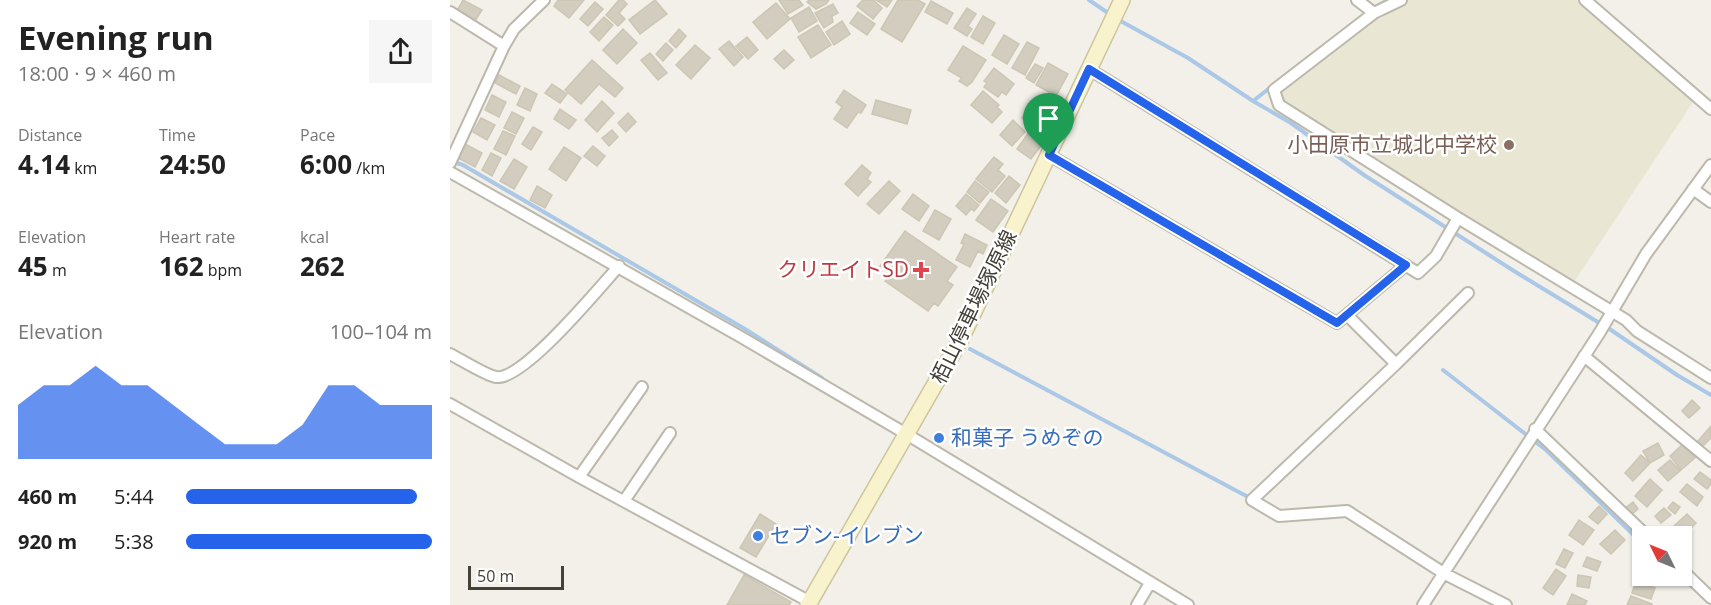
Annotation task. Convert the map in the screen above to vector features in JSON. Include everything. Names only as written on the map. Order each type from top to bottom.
[{"type":"main road","name":"栢山停車場塚原線","points":[[809,603],[908,435],[961,339],[1122,0]]},
{"type":"street","points":[[451,160],[504,46],[514,29],[544,0]]},
{"type":"street","points":[[1401,0],[1374,13],[1274,90],[1279,105],[1458,219],[1626,320],[1636,331],[1711,378]]},
{"type":"street","points":[[1585,0],[1711,109]]},
{"type":"street","points":[[1360,2],[1374,13]]},
{"type":"street","points":[[450,12],[504,46]]},
{"type":"street","points":[[1089,69],[1418,273],[1436,256],[1458,219]]},
{"type":"street","points":[[1049,155],[1337,323],[1406,265]]},
{"type":"street","points":[[1423,605],[1600,332],[1646,254],[1711,165]]},
{"type":"street","points":[[450,172],[619,266],[908,435],[1188,605]]},
{"type":"street","points":[[1693,189],[1711,202]]},
{"type":"street","points":[[450,354],[496,377],[511,375],[559,334],[619,266]]},
{"type":"street","points":[[1468,293],[1252,500],[1279,516],[1347,511],[1445,574],[1506,605]]},
{"type":"street","points":[[1347,315],[1396,363]]},
{"type":"street","points":[[1584,356],[1711,461]]},
{"type":"street","points":[[579,477],[642,387]]},
{"type":"street","points":[[450,404],[809,603]]},
{"type":"street","points":[[1535,429],[1636,526]]},
{"type":"street","points":[[624,501],[670,433]]},
{"type":"street","points":[[1692,580],[1711,598]]},
{"type":"street","points":[[1137,605],[1150,583]]},
{"type":"street","points":[[1164,605],[1167,593]]},
{"type":"shaded area","name":"小田原市立城北中学校","points":[[1402,0],[1577,0],[1695,99],[1572,285],[1283,100],[1282,89],[1372,17],[1381,19],[1390,8]]},
{"type":"building","points":[[463,0],[482,10],[475,21],[457,11]]},
{"type":"building","points":[[558,0],[584,0],[569,18],[554,6]]},
{"type":"building","points":[[619,0],[627,4],[619,13],[625,19],[618,26],[606,15]]},
{"type":"building","points":[[655,0],[667,14],[640,34],[629,20]]},
{"type":"building","points":[[779,0],[799,0],[803,5],[788,14]]},
{"type":"building","points":[[809,0],[829,0],[816,9],[807,2]]},
{"type":"building","points":[[863,0],[873,0],[882,8],[873,19],[857,6]]},
{"type":"building","points":[[876,0],[892,0],[887,7]]},
{"type":"building","points":[[898,0],[918,0],[925,4],[902,42],[881,29]]},
{"type":"building","points":[[931,1],[953,13],[947,24],[925,12]]},
{"type":"building","points":[[595,2],[603,9],[588,26],[580,19]]},
{"type":"building","points":[[776,3],[790,19],[767,39],[753,22]]},
{"type":"building","points":[[833,4],[838,13],[832,16],[833,22],[824,28],[815,13]]},
{"type":"building","points":[[809,7],[817,21],[799,32],[791,18]]},
{"type":"building","points":[[967,8],[976,14],[968,26],[972,29],[967,36],[954,28]]},
{"type":"building","points":[[858,12],[875,24],[867,35],[850,23]]},
{"type":"building","points":[[983,16],[995,23],[983,44],[971,37]]},
{"type":"building","points":[[604,17],[613,25],[599,41],[590,32]]},
{"type":"building","points":[[842,21],[850,34],[834,45],[826,32]]},
{"type":"building","points":[[818,25],[831,45],[811,58],[798,37]]},
{"type":"building","points":[[623,29],[637,43],[617,64],[603,50]]},
{"type":"building","points":[[679,29],[686,36],[676,48],[669,41]]},
{"type":"building","points":[[1004,35],[1019,44],[1007,64],[992,55]]},
{"type":"building","points":[[747,37],[758,50],[748,59],[736,46]]},
{"type":"building","points":[[729,41],[743,57],[734,66],[719,49]]},
{"type":"building","points":[[1027,42],[1039,48],[1025,75],[1012,68]]},
{"type":"building","points":[[666,43],[673,50],[663,61],[656,54]]},
{"type":"building","points":[[695,45],[710,58],[691,79],[676,65]]},
{"type":"building","points":[[963,46],[986,60],[967,86],[959,81],[962,78],[948,70]]},
{"type":"building","points":[[784,50],[794,60],[784,69],[774,59]]},
{"type":"building","points":[[650,53],[667,73],[658,80],[641,60]]},
{"type":"building","points":[[592,60],[623,88],[615,97],[599,84],[581,104],[565,90]]},
{"type":"building","points":[[1048,63],[1068,74],[1056,96],[1036,85]]},
{"type":"building","points":[[1035,64],[1043,68],[1034,83],[1026,78]]},
{"type":"building","points":[[994,68],[1014,84],[1006,95],[1002,92],[998,97],[984,87],[987,83],[984,81]]},
{"type":"building","points":[[499,75],[520,86],[516,94],[495,83]]},
{"type":"building","points":[[552,84],[567,94],[560,103],[545,93]]},
{"type":"building","points":[[525,88],[537,94],[530,111],[517,105]]},
{"type":"building","points":[[844,90],[866,105],[847,128],[834,119],[842,107],[836,102]]},
{"type":"building","points":[[983,91],[999,105],[997,107],[1002,112],[992,123],[971,105]]},
{"type":"building","points":[[492,95],[506,102],[499,117],[485,110]]},
{"type":"building","points":[[1038,99],[1048,108],[1032,127],[1022,118]]},
{"type":"building","points":[[876,100],[911,110],[907,124],[872,114]]},
{"type":"building","points":[[602,101],[614,113],[597,132],[585,120]]},
{"type":"building","points":[[560,109],[576,120],[569,129],[554,119]]},
{"type":"building","points":[[512,112],[524,118],[516,134],[504,128]]},
{"type":"building","points":[[628,113],[636,122],[626,132],[618,123]]},
{"type":"building","points":[[481,118],[495,125],[487,140],[473,132]]},
{"type":"building","points":[[1013,120],[1025,132],[1012,146],[1000,135]]},
{"type":"building","points":[[533,127],[542,132],[531,150],[522,144]]},
{"type":"building","points":[[612,130],[618,137],[609,146],[602,138]]},
{"type":"building","points":[[503,131],[515,136],[506,155],[494,149]]},
{"type":"building","points":[[1029,132],[1044,142],[1031,159],[1017,149]]},
{"type":"building","points":[[465,144],[482,153],[475,167],[458,158]]},
{"type":"building","points":[[593,146],[605,156],[597,166],[584,156]]},
{"type":"building","points":[[564,147],[581,158],[566,181],[549,169]]},
{"type":"building","points":[[491,153],[501,158],[492,176],[482,170]]},
{"type":"building","points":[[994,157],[1003,164],[998,170],[1005,176],[992,192],[976,179]]},
{"type":"building","points":[[514,159],[527,167],[514,189],[500,181]]},
{"type":"building","points":[[862,165],[871,173],[867,179],[871,182],[858,196],[845,184]]},
{"type":"building","points":[[1009,176],[1020,185],[1006,203],[995,193]]},
{"type":"building","points":[[889,181],[900,191],[879,214],[867,204]]},
{"type":"building","points":[[975,181],[989,192],[980,203],[967,192]]},
{"type":"building","points":[[537,186],[552,195],[545,208],[530,200]]},
{"type":"building","points":[[913,194],[929,206],[919,221],[902,209]]},
{"type":"building","points":[[966,194],[979,205],[966,215],[956,206]]},
{"type":"building","points":[[991,199],[1008,211],[993,232],[976,220]]},
{"type":"building","points":[[935,210],[951,219],[939,240],[923,231]]},
{"type":"building","name":"クリエイトSD","points":[[905,231],[957,267],[947,281],[953,285],[938,306],[934,303],[928,311],[885,281],[891,273],[880,266]]},
{"type":"building","points":[[965,234],[987,245],[983,254],[978,251],[970,267],[956,260],[964,244],[961,243]]},
{"type":"building","points":[[1692,400],[1700,408],[1689,418],[1682,411]]},
{"type":"building","points":[[1710,427],[1711,438],[1703,446],[1698,441]]},
{"type":"building","points":[[1658,443],[1664,455],[1650,463],[1643,451]]},
{"type":"building","points":[[1684,443],[1696,457],[1681,470],[1670,456]]},
{"type":"building","points":[[1641,455],[1650,463],[1633,481],[1625,473]]},
{"type":"building","points":[[1670,460],[1680,471],[1668,481],[1658,470]]},
{"type":"building","points":[[1700,472],[1711,480],[1707,489],[1694,479]]},
{"type":"building","points":[[1650,479],[1662,490],[1647,507],[1635,496]]},
{"type":"building","points":[[1687,484],[1703,497],[1697,506],[1680,492]]},
{"type":"building","points":[[1633,502],[1638,509],[1631,515],[1625,508]]},
{"type":"building","points":[[1673,502],[1680,507],[1675,514],[1668,508]]},
{"type":"building","points":[[1599,506],[1607,514],[1598,524],[1589,517]]},
{"type":"building","points":[[1664,508],[1671,515],[1661,523],[1655,516]]},
{"type":"building","name":"セブン-イレブン","points":[[760,514],[776,524],[756,557],[740,548]]},
{"type":"building","points":[[1687,514],[1696,523],[1692,527],[1674,526]]},
{"type":"building","points":[[1579,520],[1594,530],[1583,545],[1569,535]]},
{"type":"building","points":[[1615,530],[1625,540],[1611,554],[1600,544]]},
{"type":"building","points":[[1564,549],[1573,553],[1565,568],[1556,564]]},
{"type":"building","points":[[1587,557],[1601,562],[1597,571],[1583,566]]},
{"type":"building","points":[[1556,569],[1566,576],[1553,595],[1543,588]]},
{"type":"building","points":[[744,575],[791,602],[789,605],[727,605]]},
{"type":"building","points":[[1578,575],[1591,577],[1589,588],[1577,586]]},
{"type":"building","points":[[1634,586],[1655,588],[1651,599],[1632,593]]},
{"type":"building","points":[[1572,594],[1587,601],[1585,605],[1567,605]]},
{"type":"building","points":[[1631,596],[1652,604],[1652,605],[1627,605]]},
{"type":"waterway","points":[[1089,0],[1111,15]]},
{"type":"waterway","points":[[1377,6],[1388,0]]},
{"type":"waterway","points":[[1117,19],[1188,58],[1291,123],[1364,175],[1711,395]]},
{"type":"waterway","points":[[1253,101],[1271,87]]},
{"type":"waterway","points":[[454,162],[463,165],[745,329],[822,378]]},
{"type":"waterway","points":[[970,349],[1250,498]]},
{"type":"waterway","points":[[1443,370],[1546,450],[1632,533]]},
{"type":"place","name":"小田原市立城北中学校","points":[[1509,145]]},
{"type":"place","name":"クリエイトSD","points":[[921,270]]},
{"type":"place","name":"和菓子 うめぞの","points":[[939,438]]},
{"type":"place","name":"セブン-イレブン","points":[[758,536]]},
{"type":"route","points":[[1089,69],[1406,265],[1337,323],[1049,155],[1089,69]]}]
